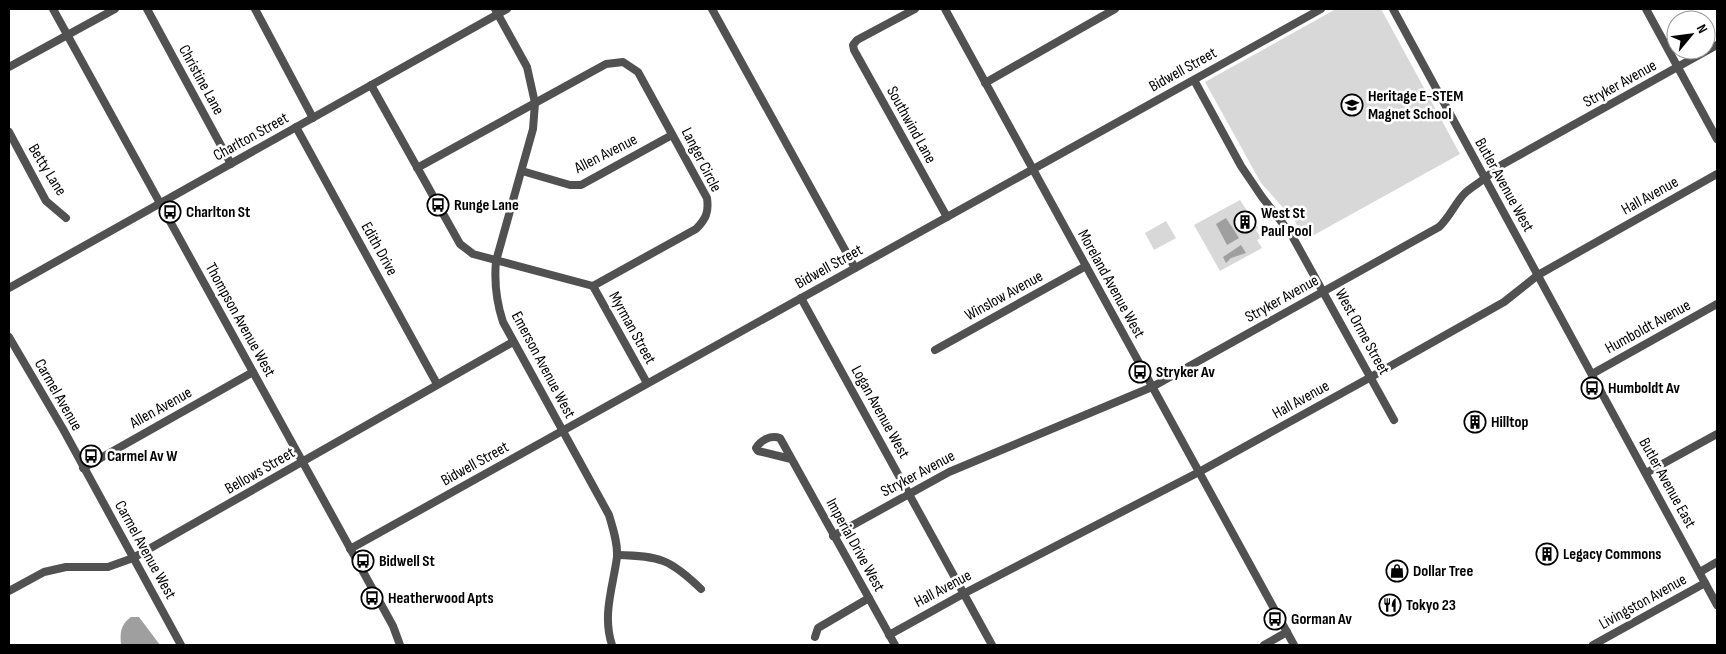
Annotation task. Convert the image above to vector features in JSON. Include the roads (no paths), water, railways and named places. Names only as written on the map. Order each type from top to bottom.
[{"type":"street","name":"Thompson Avenue West","points":[[53,9],[393,626],[400,645]]},
{"type":"street","points":[[9,67],[115,9]]},
{"type":"street","name":"Christine Lane","points":[[147,9],[231,164]]},
{"type":"street","points":[[255,9],[313,118]]},
{"type":"street","name":"Charlton Street","points":[[9,288],[313,118],[497,11],[507,9]]},
{"type":"street","points":[[712,9],[855,268]]},
{"type":"street","name":"Southwind Lane","points":[[915,9],[857,40],[853,45],[854,50],[947,217]]},
{"type":"street","name":"Moreland Avenue West","points":[[945,9],[1294,645]]},
{"type":"street","points":[[985,83],[1115,9]]},
{"type":"street","name":"Bidwell Street","points":[[350,549],[1321,9]]},
{"type":"street","name":"Butler Avenue West","points":[[1393,9],[1592,374]]},
{"type":"street","points":[[1646,9],[1717,139]]},
{"type":"street","name":"Emerson Avenue West","points":[[497,11],[527,67],[535,103],[534,129],[496,261],[494,282],[497,303],[503,322],[513,342],[609,515],[615,534],[617,555],[607,607],[609,637],[612,645]]},
{"type":"street","name":"Stryker Avenue","points":[[833,536],[949,472],[1152,387],[1439,227],[1449,218],[1465,193],[1486,179],[1496,168],[1717,45]]},
{"type":"street","name":"Langer Circle","points":[[417,168],[606,64],[623,62],[638,72],[707,198],[708,209],[706,219],[696,229],[593,286]]},
{"type":"street","name":"West Orme Street","points":[[1194,80],[1241,166],[1292,234],[1394,420]]},
{"type":"street","points":[[371,85],[460,244],[473,254],[593,286]]},
{"type":"street","name":"Edith Drive","points":[[296,127],[438,384]]},
{"type":"street","name":"Betty Lane","points":[[9,132],[46,201],[66,218]]},
{"type":"street","name":"Allen Avenue","points":[[522,171],[570,185],[581,185],[672,135]]},
{"type":"street","name":"Hall Avenue","points":[[889,635],[963,594],[1199,472],[1371,377],[1504,302],[1538,275],[1717,174]]},
{"type":"street","name":"Winslow Avenue","points":[[935,350],[1086,266]]},
{"type":"street","name":"Myrman Street","points":[[593,286],[647,383]]},
{"type":"street","name":"Logan Avenue West","points":[[801,298],[992,645]]},
{"type":"street","name":"Humboldt Avenue","points":[[1592,374],[1717,304]]},
{"type":"street","name":"Carmel Avenue","points":[[9,337],[83,468]]},
{"type":"street","name":"Bellows Street","points":[[9,591],[44,572],[66,567],[108,566],[133,558],[303,463],[327,446],[513,342]]},
{"type":"street","name":"Allen Avenue","points":[[83,468],[253,372]]},
{"type":"street","name":"Butler Avenue East","points":[[1592,374],[1717,605]]},
{"type":"street","points":[[1646,473],[1717,434]]},
{"type":"street","name":"Imperial Drive West","points":[[791,459],[895,645]]},
{"type":"street","name":"Carmel Avenue West","points":[[83,468],[181,645]]},
{"type":"street","points":[[617,555],[647,556],[665,560],[682,570],[701,589]]},
{"type":"street","name":"Livingston Avenue","points":[[1700,572],[1717,562]]},
{"type":"street","name":"Livingston Avenue","points":[[1593,645],[1705,583]]},
{"type":"street","points":[[815,637],[818,628],[869,598]]},
{"type":"street","points":[[1264,645],[1287,632]]},
{"type":"place","name":"Heritage E-STEM Magnet School","points":[[1352,105]]},
{"type":"place","name":"Runge Lane","points":[[438,205]]},
{"type":"place","name":"Charlton St","points":[[170,212]]},
{"type":"place","name":"West St Paul Pool","points":[[1245,222]]},
{"type":"place","name":"Stryker Av","points":[[1140,372]]},
{"type":"place","name":"Humboldt Av","points":[[1592,388]]},
{"type":"place","name":"Hilltop","points":[[1475,422]]},
{"type":"place","name":"Carmel Av W","points":[[91,456]]},
{"type":"place","name":"Legacy Commons","points":[[1547,554]]},
{"type":"place","name":"Bidwell St","points":[[363,561]]},
{"type":"place","name":"Dollar Tree","points":[[1397,571]]},
{"type":"place","name":"Heatherwood Apts","points":[[372,598]]},
{"type":"place","name":"Tokyo 23","points":[[1390,605]]},
{"type":"place","name":"Gorman Av","points":[[1275,619]]}]
